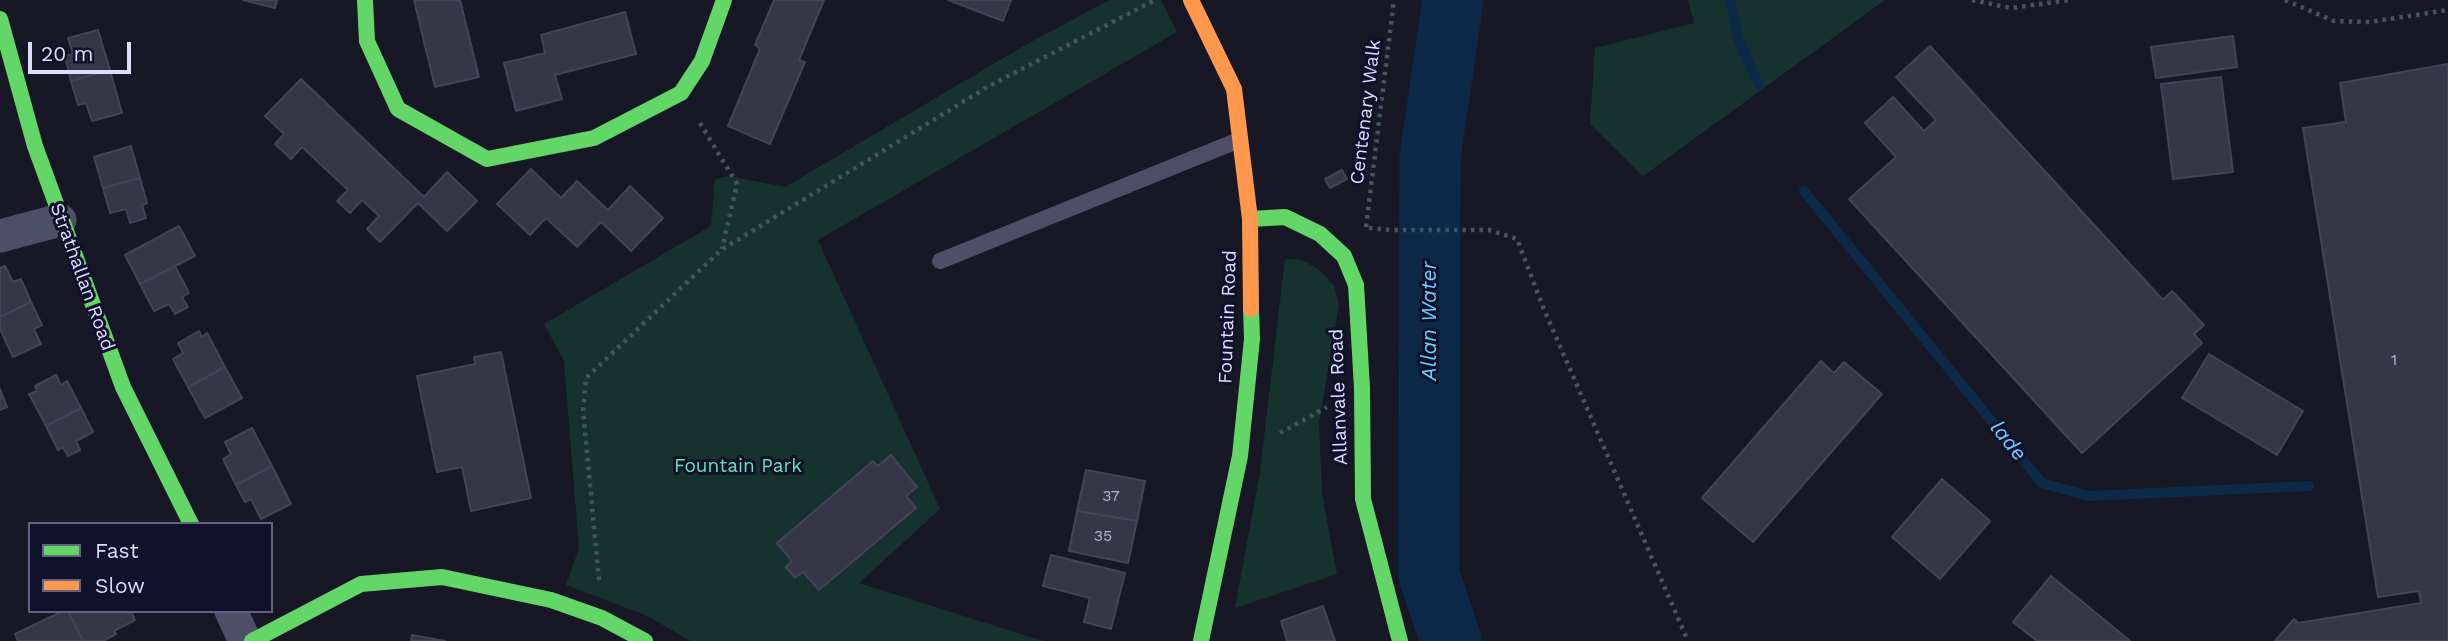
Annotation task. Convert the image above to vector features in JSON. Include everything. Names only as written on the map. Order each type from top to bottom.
[{"type":"street","points":[[365,0],[367,41],[398,109],[487,159],[594,138],[681,93],[702,61],[724,0]]},
{"type":"street","name":"Fountain Road","points":[[1191,0],[1234,89],[1250,219],[1252,339],[1240,456],[1201,641]]},
{"type":"street","name":"Strathallan Road","points":[[0,19],[35,146],[123,387],[190,522]]},
{"type":"street","name":"Allanvale Road","points":[[1250,219],[1285,217],[1320,234],[1345,256],[1356,285],[1362,388],[1363,499],[1400,641]]},
{"type":"street","points":[[0,236],[60,220]]},
{"type":"street","points":[[251,641],[361,584],[442,577],[551,600],[602,618],[645,641]]},
{"type":"street","points":[[232,613],[245,641]]},
{"type":"lane","points":[[940,261],[1240,139]]},
{"type":"path","points":[[602,618],[583,411],[586,379],[722,250],[989,86],[1156,0]]},
{"type":"path","name":"Centenary Walk","points":[[1394,0],[1366,228],[1489,230],[1517,239],[1543,307],[1688,641]]},
{"type":"path","points":[[1972,0],[2011,8],[2069,0]]},
{"type":"path","points":[[2285,0],[2334,21],[2370,22],[2448,10]]},
{"type":"path","points":[[681,93],[737,184],[722,250]]},
{"type":"path","points":[[1240,456],[1362,388]]},
{"type":"green space","name":"Fountain Park","points":[[1109,0],[1161,0],[1177,32],[818,240],[940,509],[859,583],[1043,641],[691,641],[645,615],[566,585],[579,548],[564,361],[544,324],[711,226],[715,179],[729,176],[785,187],[1022,47]]},
{"type":"green space","points":[[1688,0],[1885,0],[1643,176],[1590,124],[1595,48],[1694,23]]},
{"type":"green space","points":[[1285,259],[1302,260],[1318,269],[1334,285],[1339,305],[1319,423],[1322,494],[1337,574],[1235,608],[1260,472]]},
{"type":"building","points":[[243,0],[277,0],[275,8]]},
{"type":"building","points":[[414,0],[460,0],[479,77],[435,87]]},
{"type":"building","points":[[774,0],[824,0],[799,60],[805,62],[770,144],[728,126],[760,49],[755,45]]},
{"type":"building","points":[[948,0],[1011,0],[1003,21]]},
{"type":"building","points":[[625,12],[636,54],[555,75],[562,99],[516,111],[504,63],[545,53],[541,35]]},
{"type":"building","points":[[98,30],[110,70],[71,81],[65,56],[73,54],[68,38]]},
{"type":"building","points":[[2233,36],[2237,67],[2156,78],[2151,47]]},
{"type":"building","points":[[1930,46],[2163,300],[2172,291],[2204,325],[2194,334],[2202,343],[2082,453],[1849,199],[1896,157],[1865,123],[1893,97],[1924,131],[1936,120],[1896,77]]},
{"type":"building","points":[[2448,64],[2448,641],[2275,641],[2294,619],[2298,623],[2421,603],[2419,591],[2378,597],[2303,128],[2346,122],[2340,83]]},
{"type":"building","points":[[110,70],[122,113],[92,121],[86,103],[78,105],[71,81]]},
{"type":"building","points":[[2221,77],[2233,172],[2173,179],[2161,84]]},
{"type":"building","points":[[301,79],[424,197],[447,172],[477,201],[447,231],[418,203],[380,242],[367,229],[379,216],[362,200],[350,213],[337,201],[348,190],[302,147],[291,159],[275,144],[284,134],[265,116]]},
{"type":"building","points":[[131,146],[140,178],[103,188],[94,157]]},
{"type":"building","points":[[531,169],[561,198],[577,181],[608,210],[630,186],[663,218],[631,251],[601,222],[577,247],[546,218],[530,235],[497,204]]},
{"type":"building","points":[[1342,170],[1347,179],[1330,188],[1325,179]]},
{"type":"building","points":[[140,178],[147,203],[142,205],[146,218],[130,223],[126,209],[110,213],[103,188]]},
{"type":"building","points":[[179,226],[195,256],[140,284],[125,255]]},
{"type":"building","points":[[5,266],[13,282],[21,279],[31,302],[0,317],[0,268]]},
{"type":"building","points":[[175,266],[189,293],[182,297],[188,307],[175,314],[169,304],[154,311],[140,284]]},
{"type":"building","points":[[31,302],[42,325],[34,329],[41,344],[13,357],[0,329],[0,317]]},
{"type":"building","points":[[199,331],[202,337],[207,333],[225,367],[188,387],[173,359],[183,353],[178,343]]},
{"type":"building","points":[[501,352],[531,498],[471,511],[462,467],[437,472],[417,376],[475,364],[474,357]]},
{"type":"building","points":[[2209,354],[2303,411],[2277,455],[2182,398]]},
{"type":"building","points":[[1821,361],[1834,373],[1844,362],[1882,394],[1753,542],[1702,498]]},
{"type":"building","points":[[225,367],[242,398],[205,418],[188,387]]},
{"type":"building","points":[[56,375],[61,385],[67,381],[81,408],[46,426],[29,394],[37,391],[35,386]]},
{"type":"building","points":[[0,389],[7,407],[0,410]]},
{"type":"building","points":[[81,408],[93,432],[76,441],[80,450],[68,456],[63,447],[58,450],[46,426]]},
{"type":"building","points":[[252,428],[272,466],[236,485],[223,459],[231,454],[225,442]]},
{"type":"building","points":[[891,455],[917,487],[906,496],[916,508],[819,590],[803,572],[795,578],[786,567],[792,561],[777,543],[873,461],[878,466]]},
{"type":"building","points":[[272,466],[291,504],[261,519],[251,499],[245,502],[236,485]]},
{"type":"building","points":[[1086,470],[1145,481],[1137,521],[1077,511]]},
{"type":"building","points":[[1942,479],[1990,521],[1940,579],[1892,537]]},
{"type":"building","points":[[1077,511],[1137,521],[1128,563],[1069,551]]},
{"type":"building","points":[[1051,555],[1125,573],[1111,629],[1084,622],[1090,598],[1043,586]]},
{"type":"building","points":[[2051,576],[2130,641],[2037,641],[2013,622]]},
{"type":"building","points":[[1323,606],[1335,641],[1287,641],[1281,621]]},
{"type":"building","points":[[59,613],[69,613],[83,641],[18,641],[15,634]]},
{"type":"building","points":[[69,613],[132,613],[135,620],[114,631],[116,634],[103,641],[83,641]]},
{"type":"building","points":[[412,635],[445,641],[411,641]]},
{"type":"waterway","name":"Allan Water","points":[[1451,641],[1429,575],[1430,157],[1453,0]]},
{"type":"waterway","name":"lade","points":[[1730,0],[1738,38],[1759,85]]},
{"type":"waterway","name":"lade","points":[[1804,191],[2042,483],[2088,496],[2309,486]]},
{"type":"traffic: fast","points":[[365,0],[367,41],[398,109],[487,159],[594,138],[681,93],[702,61],[724,0]]},
{"type":"traffic: fast","points":[[0,19],[35,146],[123,387],[190,522]]},
{"type":"traffic: fast","points":[[1250,219],[1285,217],[1320,234],[1344,256],[1356,285],[1362,388],[1363,499],[1400,641]]},
{"type":"traffic: fast","points":[[1201,641],[1240,456],[1252,339],[1251,309]]},
{"type":"traffic: fast","points":[[252,641],[361,584],[442,577],[551,600],[602,618],[645,641]]},
{"type":"traffic: slow","points":[[1191,0],[1234,89],[1250,219],[1251,309]]}]
